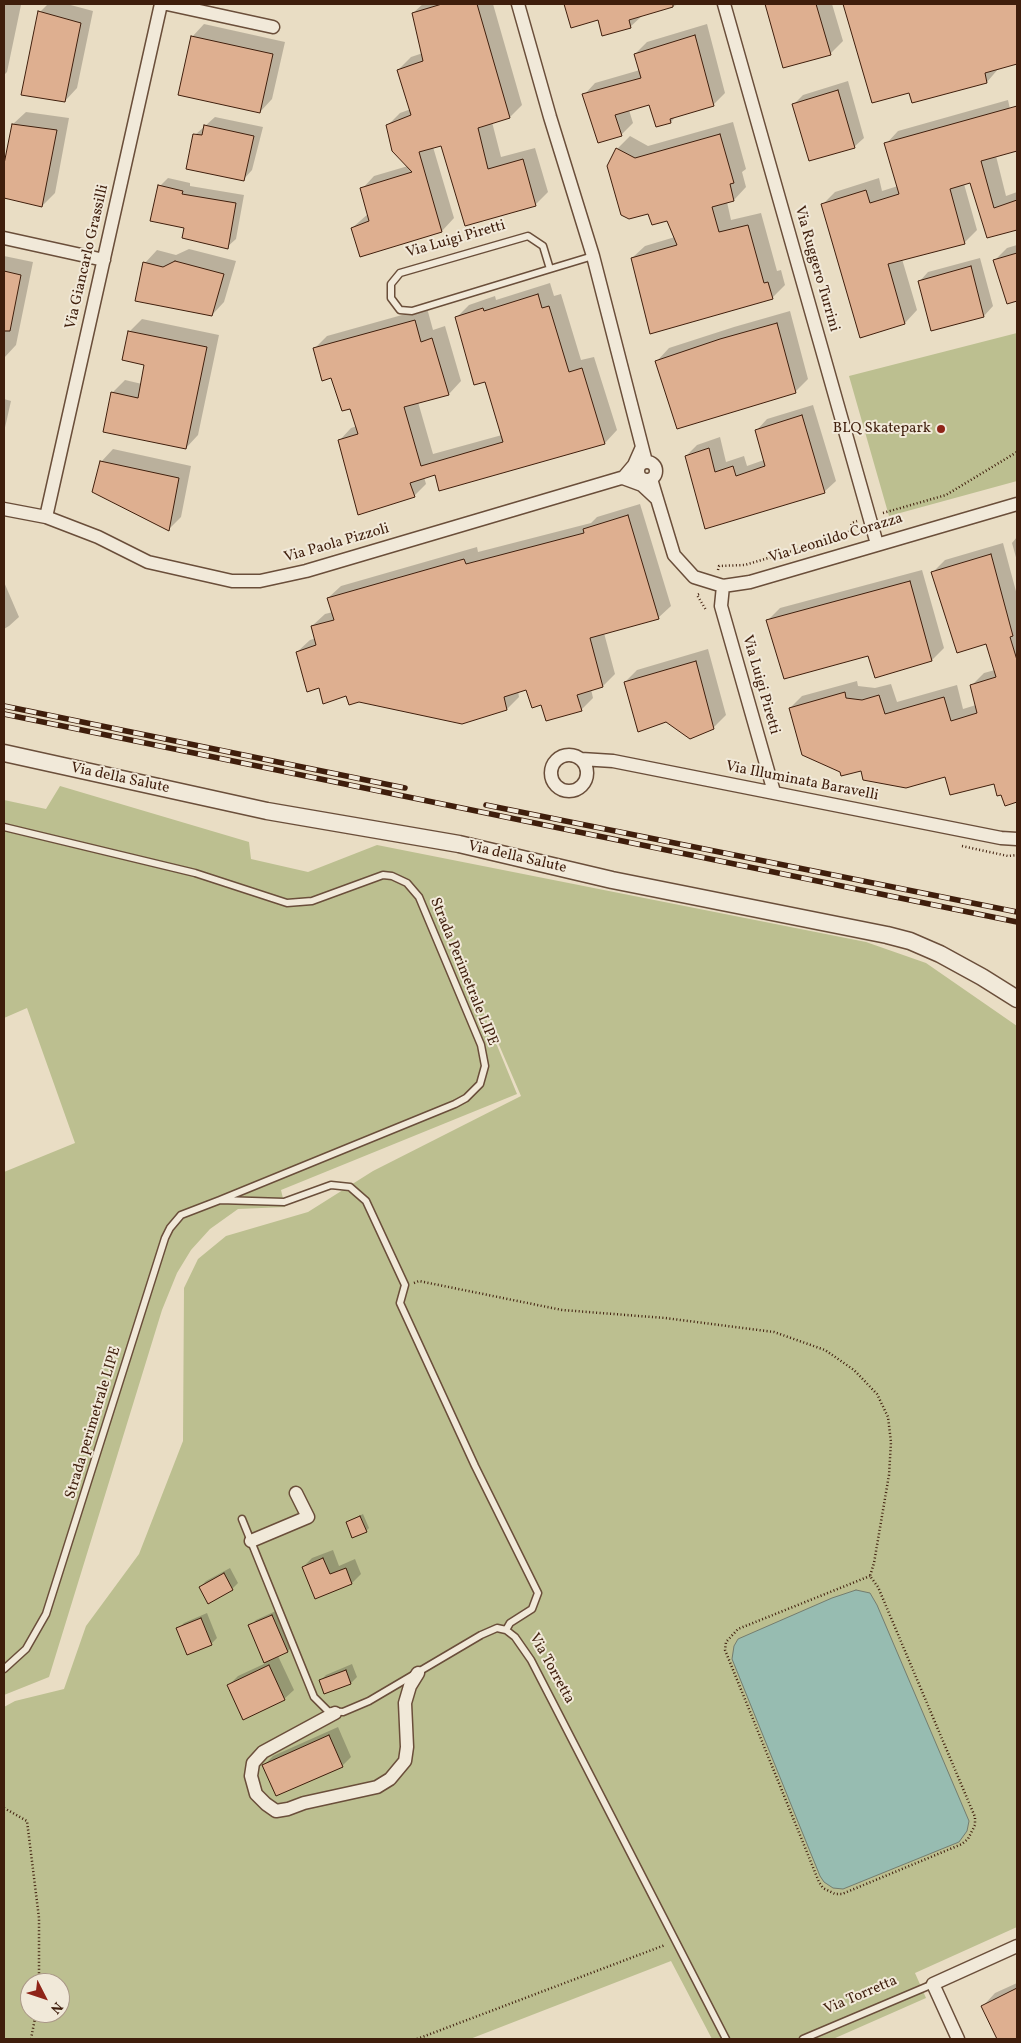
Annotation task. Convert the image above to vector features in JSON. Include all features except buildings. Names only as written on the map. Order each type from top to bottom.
[{"type":"street","name":"Via Giancarlo Grassilli","points":[[46,517],[161,4]]},
{"type":"street","points":[[167,4],[273,27]]},
{"type":"street","points":[[518,4],[550,117],[593,256],[646,462]]},
{"type":"street","name":"Via Ruggero Turrini","points":[[724,4],[877,544]]},
{"type":"street","points":[[4,238],[104,260]]},
{"type":"street","points":[[642,447],[634,465],[623,478],[642,485],[658,501]]},
{"type":"street","points":[[646,462],[652,463],[656,468],[655,474],[651,479],[642,479],[638,473],[639,466],[646,462]]},
{"type":"street","name":"Via Paola Pizzoli","points":[[4,509],[46,517],[98,538],[148,562],[232,580],[260,581],[306,571],[638,473]]},
{"type":"street","points":[[651,479],[658,501]]},
{"type":"street","name":"Via Leonildo Corazza","points":[[658,501],[674,555],[694,577],[708,583],[723,586],[750,582],[1017,504]]},
{"type":"street","name":"Via Luigi Piretti","points":[[723,586],[720,606],[774,792]]},
{"type":"street","name":"Via della Salute","points":[[4,753],[267,811],[459,844],[612,880],[888,935],[910,941],[940,954],[1017,999]]},
{"type":"street","name":"Via Illuminata Baravelli","points":[[581,759],[613,761],[1001,838],[1017,838]]},
{"type":"street","points":[[250,1541],[308,1517],[296,1493]]},
{"type":"street","points":[[336,1713],[263,1752],[253,1763],[251,1776],[256,1794],[276,1811],[376,1787],[390,1779],[405,1761],[408,1747],[406,1703],[410,1686],[418,1673]]},
{"type":"street","name":"Via Torretta","points":[[934,1984],[1017,1946]]},
{"type":"street","points":[[934,1984],[958,2039]]},
{"type":"lane","name":"Via Luigi Piretti","points":[[550,269],[543,246],[528,236],[400,273],[391,284],[391,298],[400,310],[412,311],[593,256]]},
{"type":"lane","name":"Strada Perimetrale LIPE","points":[[4,827],[202,875],[287,903],[312,902],[383,875],[392,876],[407,883],[419,897],[481,1045],[485,1066],[480,1084],[466,1098],[455,1104],[220,1200]]},
{"type":"lane","points":[[220,1200],[284,1202],[331,1185],[350,1187],[366,1201],[405,1286],[400,1303],[475,1466],[538,1594],[532,1609],[510,1623],[506,1630]]},
{"type":"lane","name":"Strada perimetrale LIPE","points":[[4,1669],[16,1659],[35,1637],[46,1614],[165,1238],[175,1220],[220,1200]]},
{"type":"lane","points":[[242,1519],[314,1697],[320,1705],[336,1713]]},
{"type":"lane","name":"Via Torretta","points":[[336,1713],[369,1701],[481,1635],[497,1628],[506,1630],[516,1637],[531,1660],[577,1753],[726,2039]]},
{"type":"lane","name":"Via Torretta","points":[[803,2039],[934,1984]]},
{"type":"path","points":[[710,615],[697,596],[719,569],[719,566],[745,565]]},
{"type":"path","points":[[954,844],[1008,856],[1017,855]]},
{"type":"path","points":[[405,1286],[419,1281],[562,1310],[752,1328],[795,1338],[836,1357],[854,1370],[877,1394],[884,1406],[890,1427],[889,1476],[874,1563],[870,1576]]},
{"type":"path","points":[[870,1576],[878,1587],[975,1817],[975,1825],[968,1840],[962,1844],[842,1894],[835,1894],[824,1888],[819,1882],[724,1650],[726,1642],[738,1629],[870,1576]]},
{"type":"path","points":[[4,1808],[27,1821],[39,1918],[39,1973]]},
{"type":"path","points":[[417,2039],[676,1940]]},
{"type":"path","points":[[31,2039],[34,2023]]},
{"type":"green space","name":"BLQ Skatepark","points":[[1017,333],[1017,481],[889,516],[849,376]]},
{"type":"green space","points":[[60,786],[249,842],[251,859],[308,872],[377,845],[866,942],[926,963],[1017,1026],[1017,1927],[915,1973],[926,1998],[833,2039],[712,2039],[671,1961],[470,2039],[4,2039],[4,1707],[15,1701],[64,1689],[86,1626],[139,1554],[183,1441],[184,1288],[198,1259],[226,1236],[308,1212],[373,1171],[521,1096],[450,931],[517,1094],[281,1190],[285,1207],[238,1209],[210,1229],[191,1250],[177,1273],[162,1310],[49,1677],[4,1695],[4,1172],[75,1143],[27,1008],[4,1018],[4,800],[46,809]]},
{"type":"water","points":[[856,1590],[870,1593],[877,1605],[969,1821],[967,1831],[959,1842],[843,1889],[833,1888],[824,1882],[820,1876],[732,1659],[734,1646],[738,1639],[832,1598]]},
{"type":"railway","points":[[4,706],[405,788]]},
{"type":"railway","points":[[4,714],[1017,922]]},
{"type":"railway","points":[[486,805],[1017,912]]},
{"type":"place","name":"BLQ Skatepark","points":[[941,429]]}]
